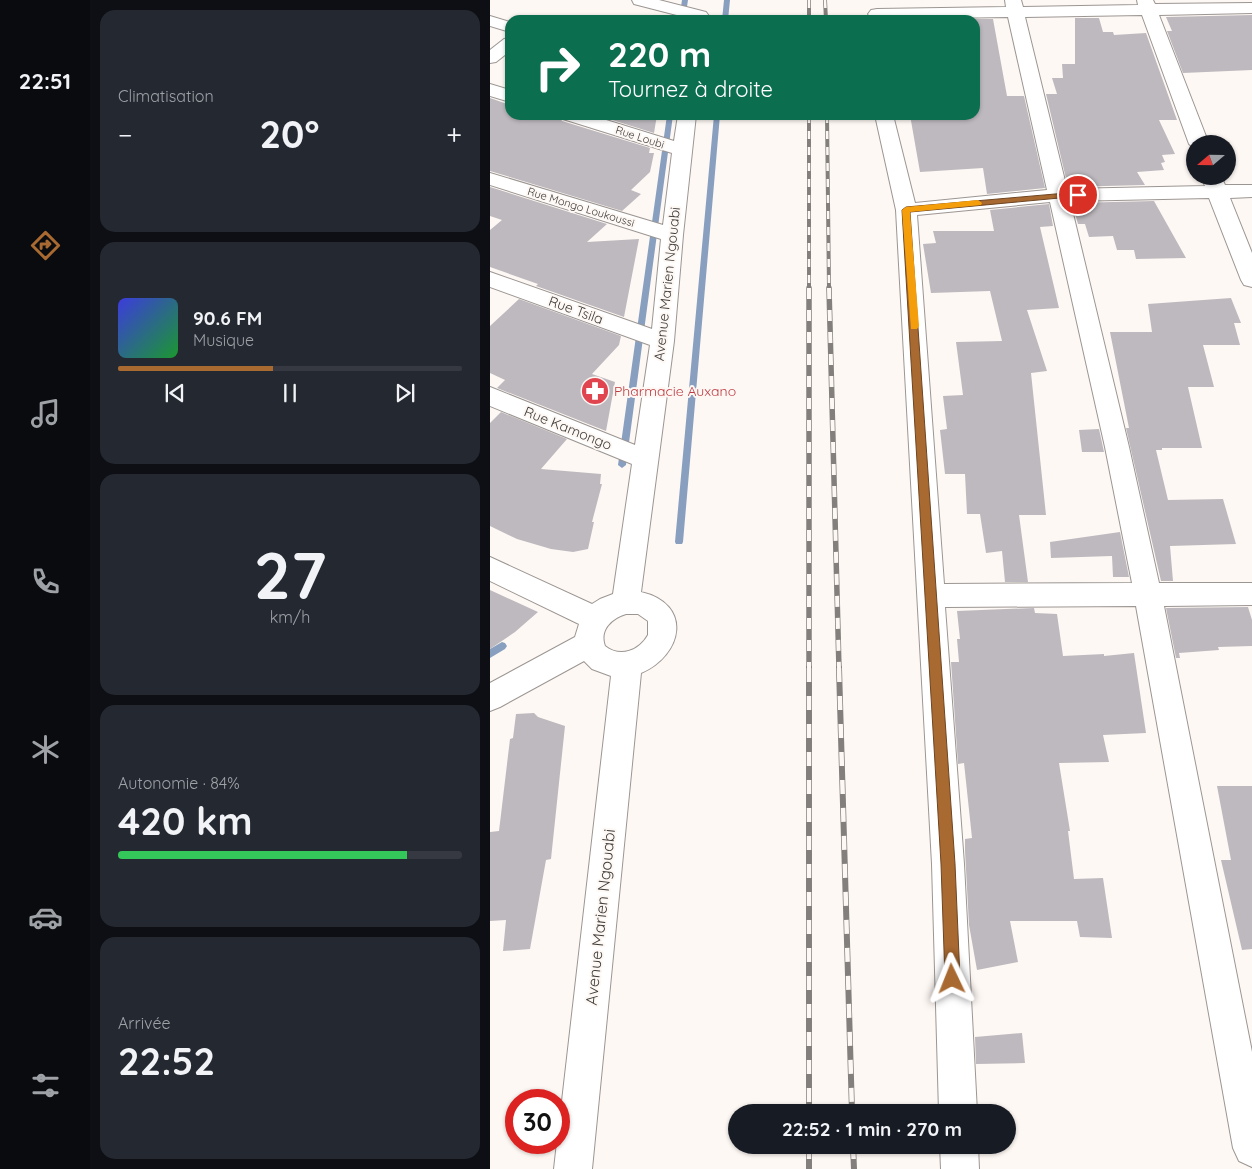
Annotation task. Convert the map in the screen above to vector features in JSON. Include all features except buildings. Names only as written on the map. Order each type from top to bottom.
[{"type":"street","points":[[640,0],[701,12]]},
{"type":"street","points":[[1147,5],[1196,135]]},
{"type":"street","points":[[877,12],[1014,6],[1147,5],[1252,8]]},
{"type":"street","points":[[1014,6],[1117,447],[1148,594],[1252,1148]]},
{"type":"street","points":[[490,21],[505,26]]},
{"type":"street","points":[[490,58],[505,47]]},
{"type":"street","points":[[490,90],[505,94]]},
{"type":"street","name":"Rue Loubi","points":[[586,120],[682,150]]},
{"type":"street","name":"Avenue Marien Ngouabi","points":[[626,602],[662,340],[672,235],[686,120]]},
{"type":"street","points":[[885,120],[906,210],[948,864],[958,1104]]},
{"type":"street","name":"Rue Mongo Loukoussi","points":[[490,179],[672,235]]},
{"type":"street","points":[[906,210],[1058,195],[1200,185]]},
{"type":"street","points":[[1214,185],[1252,280]]},
{"type":"street","points":[[1219,185],[1252,191]]},
{"type":"street","name":"Rue Tsila","points":[[490,279],[662,340]]},
{"type":"street","name":"Rue Kamongo","points":[[490,396],[646,459]]},
{"type":"street","points":[[490,568],[592,632],[596,656],[609,664],[626,666],[646,659],[660,645],[664,629],[659,614],[645,604],[626,602],[609,607],[592,632],[490,698]]},
{"type":"street","points":[[930,596],[1252,594]]},
{"type":"street","name":"Avenue Marien Ngouabi","points":[[573,1169],[626,666]]},
{"type":"street","points":[[959,1154],[960,1169]]},
{"type":"waterway","points":[[683,15],[685,0]]},
{"type":"waterway","points":[[726,15],[727,0]]},
{"type":"waterway","points":[[622,465],[669,120]]},
{"type":"waterway","points":[[679,542],[717,120]]},
{"type":"waterway","points":[[490,654],[502,646]]},
{"type":"railway","points":[[809,0],[809,15]]},
{"type":"railway","points":[[825,0],[826,15]]},
{"type":"railway","points":[[809,120],[809,1104]]},
{"type":"railway","points":[[827,120],[829,289]]},
{"type":"railway","points":[[829,288],[839,669]]},
{"type":"railway","points":[[839,668],[852,1104]]},
{"type":"railway","points":[[809,1154],[809,1169]]},
{"type":"railway","points":[[853,1154],[854,1169]]},
{"type":"slow traffic","points":[[914,326],[906,210],[978,203]]},
{"type":"place","name":"Pharmacie Auxano","points":[[595,391]]},
{"type":"route","points":[[952,979],[948,864],[906,210],[1058,195],[1078,195]]}]
